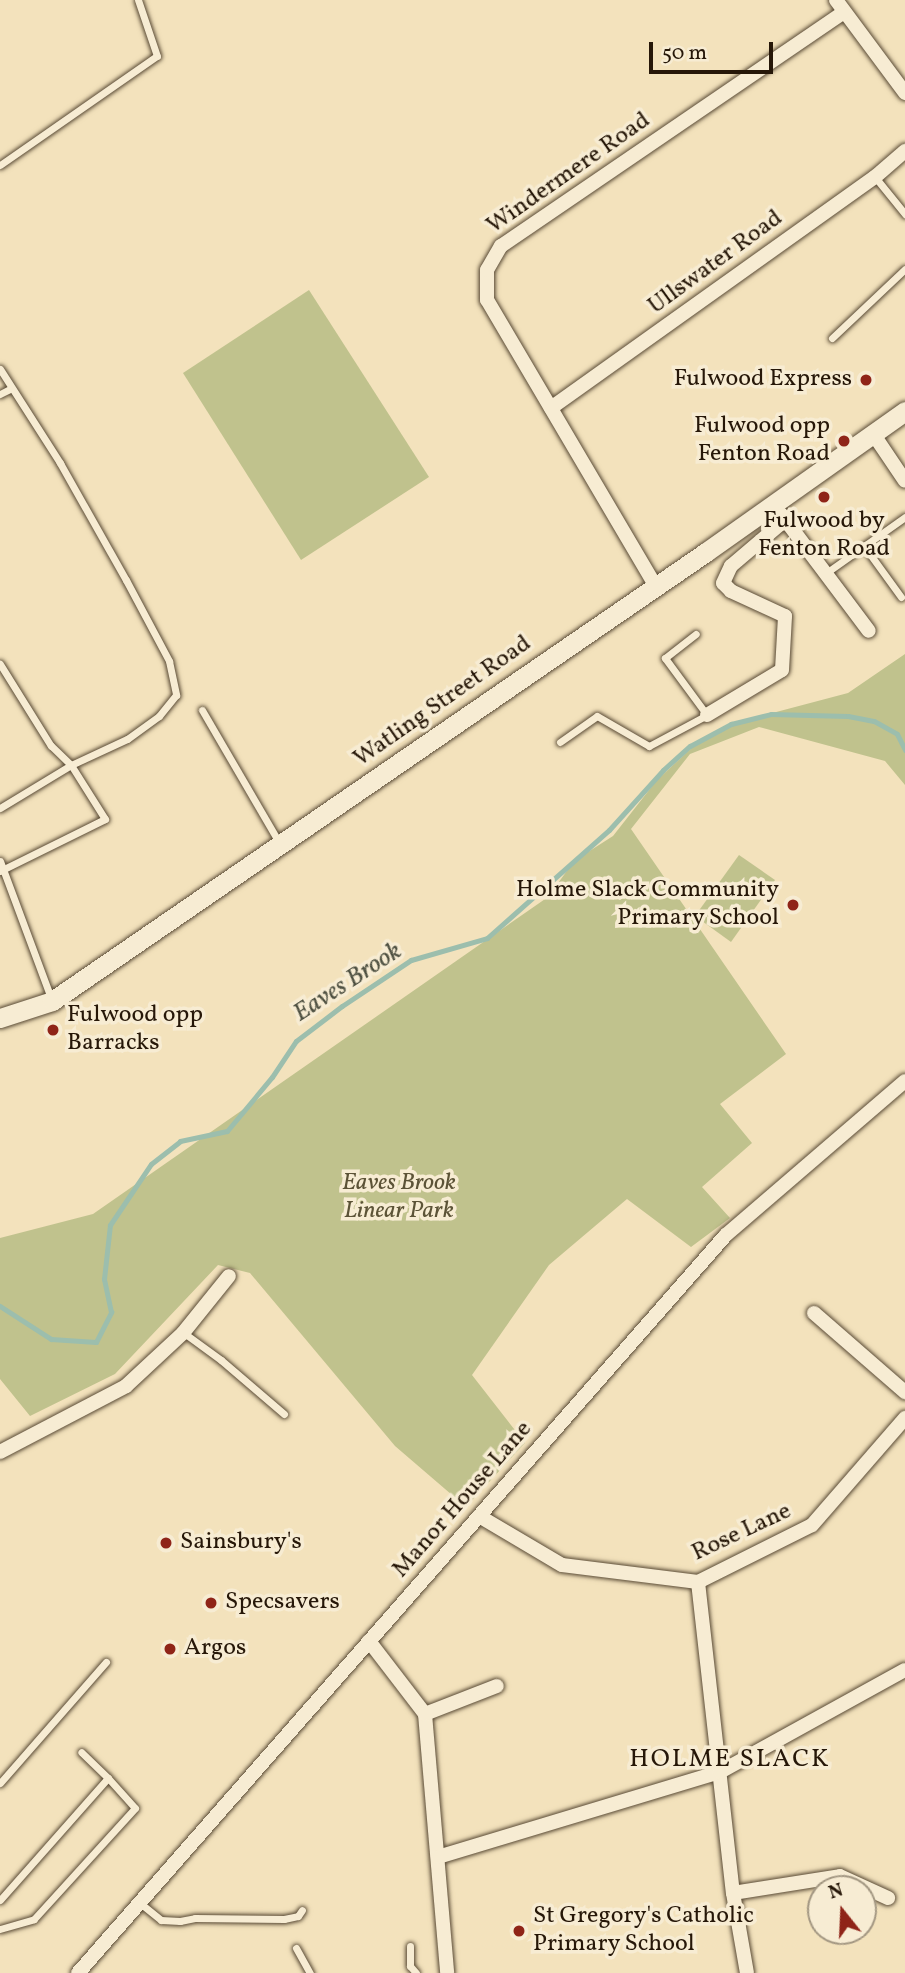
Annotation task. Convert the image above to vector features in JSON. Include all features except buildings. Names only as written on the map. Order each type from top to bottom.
[{"type":"main road","name":"Watling Street Road","points":[[0,1018],[52,1001],[655,585],[780,513],[905,411]]},
{"type":"street","points":[[840,6],[905,93]]},
{"type":"street","name":"Windermere Road","points":[[655,585],[487,300],[485,279],[492,257],[501,246],[840,6]]},
{"type":"street","name":"Ullswater Road","points":[[551,408],[875,177],[905,151]]},
{"type":"street","points":[[874,435],[905,481]]},
{"type":"street","points":[[707,715],[782,670],[785,616],[731,591],[723,583],[732,566],[780,513],[869,631]]},
{"type":"street","name":"Manor House Lane","points":[[78,1973],[726,1235],[905,1082]]},
{"type":"street","points":[[0,1452],[126,1386],[183,1333],[229,1276]]},
{"type":"street","points":[[814,1313],[905,1392]]},
{"type":"street","name":"Rose Lane","points":[[479,1516],[562,1565],[698,1582],[813,1525],[905,1418]]},
{"type":"street","points":[[698,1582],[733,1893],[747,1973]]},
{"type":"street","points":[[369,1641],[425,1714],[447,1973]]},
{"type":"street","points":[[438,1857],[720,1772],[905,1670]]},
{"type":"street","points":[[425,1714],[497,1686]]},
{"type":"street","points":[[733,1893],[841,1876],[888,1898]]},
{"type":"lane","points":[[0,165],[157,56],[138,0]]},
{"type":"lane","points":[[875,177],[905,214]]},
{"type":"lane","points":[[832,338],[905,269]]},
{"type":"lane","points":[[0,369],[60,463],[126,580],[169,661],[176,695],[159,716],[127,739],[71,765],[0,808]]},
{"type":"lane","points":[[0,394],[12,388]]},
{"type":"lane","points":[[825,573],[905,517]]},
{"type":"lane","points":[[864,546],[901,597]]},
{"type":"lane","points":[[559,743],[597,716],[649,746],[707,715],[665,658],[696,634]]},
{"type":"lane","points":[[0,664],[51,746],[71,765],[105,820],[1,867],[52,1001]]},
{"type":"lane","points":[[202,710],[280,845]]},
{"type":"lane","points":[[183,1333],[221,1360],[284,1414]]},
{"type":"lane","points":[[0,1783],[106,1662]]},
{"type":"lane","points":[[0,1930],[34,1919],[135,1808],[81,1752]]},
{"type":"lane","points":[[0,1900],[108,1777]]},
{"type":"lane","points":[[140,1902],[161,1920],[180,1921],[195,1918],[284,1919],[298,1916],[302,1910]]},
{"type":"lane","points":[[410,1946],[410,1966],[416,1973]]},
{"type":"lane","points":[[296,1948],[310,1973]]},
{"type":"green space","points":[[309,290],[429,477],[301,560],[183,373]]},
{"type":"green space","name":"Eaves Brook Linear Park","points":[[905,654],[905,785],[885,761],[759,727],[690,754],[631,829],[786,1054],[720,1104],[752,1143],[702,1187],[730,1218],[691,1247],[627,1199],[549,1265],[472,1375],[525,1443],[466,1507],[395,1446],[250,1273],[218,1265],[115,1374],[30,1416],[0,1379],[0,1238],[93,1214],[548,897],[574,861],[613,836],[657,780],[696,744],[731,724],[848,693]]},
{"type":"green space","points":[[739,855],[775,880],[731,942],[695,916]]},
{"type":"waterway","name":"Eaves Brook","points":[[0,1306],[51,1339],[96,1342],[111,1312],[104,1279],[110,1225],[151,1164],[180,1141],[227,1131],[272,1077],[296,1041],[342,1006],[411,960],[487,938],[609,830],[663,770],[690,746],[731,724],[771,714],[848,716],[874,721],[897,734],[905,750]]},
{"type":"place","name":"Fulwood Express","points":[[866,380]]},
{"type":"place","name":"Fulwood opp Fenton Road","points":[[844,441]]},
{"type":"place","name":"Fulwood by Fenton Road","points":[[824,497]]},
{"type":"place","name":"Holme Slack Community Primary School","points":[[793,905]]},
{"type":"place","name":"Fulwood opp Barracks","points":[[53,1030]]},
{"type":"place","name":"Sainsbury's","points":[[166,1543]]},
{"type":"place","name":"Specsavers","points":[[211,1603]]},
{"type":"place","name":"Argos","points":[[170,1649]]},
{"type":"place","name":"St Gregory's Catholic Primary School","points":[[519,1931]]},
{"type":"district","name":"HOLME SLACK","points":[[730,1760]]}]
